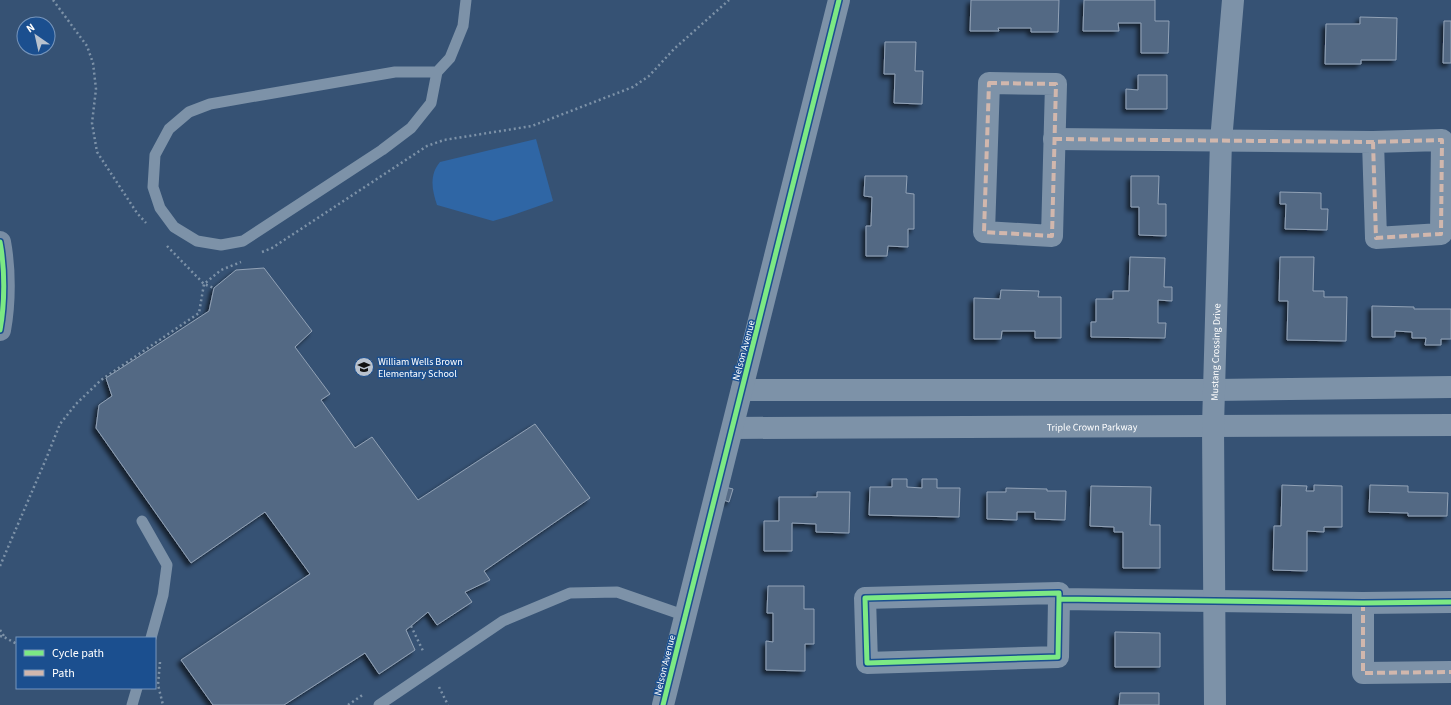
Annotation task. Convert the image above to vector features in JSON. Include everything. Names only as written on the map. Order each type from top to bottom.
[{"type":"street","name":"Nelson Avenue","points":[[663,705],[839,0]]},
{"type":"street","name":"Mustang Crossing Drive","points":[[1215,705],[1213,426],[1221,141],[1233,0]]},
{"type":"street","points":[[988,83],[1056,84],[1054,139],[1052,236],[984,232],[988,83]]},
{"type":"street","points":[[1054,139],[1373,142],[1442,140],[1440,234],[1376,238],[1373,142]]},
{"type":"street","points":[[0,242],[3,270],[2,319],[0,330]]},
{"type":"street","points":[[742,390],[1215,390],[1451,387]]},
{"type":"street","name":"Triple Crown Parkway","points":[[733,428],[1451,425]]},
{"type":"street","points":[[1059,594],[1059,599],[1058,657],[867,663],[865,598],[1059,594]]},
{"type":"street","points":[[1059,599],[1363,603],[1451,602]]},
{"type":"street","points":[[1363,603],[1363,673],[1451,672]]},
{"type":"lane","points":[[437,72],[395,72],[210,104],[189,112],[169,130],[155,155],[154,188],[160,208],[174,227],[197,240],[221,245],[243,241],[382,150],[411,128],[431,103],[437,72],[450,58],[464,26],[466,0]]},
{"type":"lane","points":[[142,521],[167,565],[163,595],[151,637]]},
{"type":"lane","points":[[379,705],[503,621],[570,593],[617,592],[686,616]]},
{"type":"lane","points":[[132,705],[137,689]]},
{"type":"path","points":[[52,0],[87,46],[93,63],[96,89],[92,123],[97,152],[137,213],[150,228]]},
{"type":"path","points":[[259,254],[272,248],[427,146],[444,140],[532,126],[633,87],[649,76],[674,50],[729,0]]},
{"type":"path","points":[[164,243],[204,284],[214,288]]},
{"type":"path","points":[[0,566],[60,424],[76,404],[101,380],[199,313],[204,284],[221,270],[246,259]]},
{"type":"path","points":[[411,626],[424,654]]},
{"type":"path","points":[[0,630],[4,637]]},
{"type":"path","points":[[0,636],[16,643]]},
{"type":"path","points":[[160,662],[158,685],[162,705]]},
{"type":"path","points":[[437,683],[448,705]]},
{"type":"shaded area","points":[[536,139],[553,201],[493,221],[437,205],[432,183],[434,172],[440,162]]},
{"type":"building","points":[[971,0],[1059,0],[1058,32],[1031,32],[1031,28],[998,28],[999,31],[970,31]]},
{"type":"building","points":[[1084,0],[1155,0],[1155,21],[1169,21],[1168,53],[1141,53],[1141,23],[1118,23],[1119,31],[1083,31]]},
{"type":"building","points":[[1360,17],[1397,18],[1396,60],[1361,60],[1361,64],[1325,64],[1326,24],[1360,24]]},
{"type":"building","points":[[1444,21],[1451,21],[1451,63],[1443,63]]},
{"type":"building","points":[[885,42],[916,42],[915,71],[923,71],[922,104],[894,103],[895,74],[884,74]]},
{"type":"building","points":[[1138,75],[1167,75],[1167,109],[1126,109],[1126,89],[1138,90]]},
{"type":"building","points":[[865,176],[907,176],[906,193],[914,194],[914,229],[908,229],[908,247],[888,246],[887,256],[866,256],[866,226],[871,226],[872,197],[864,196]]},
{"type":"building","points":[[1131,176],[1159,176],[1158,204],[1166,204],[1166,236],[1139,235],[1139,207],[1131,207]]},
{"type":"building","points":[[1280,192],[1321,193],[1321,209],[1328,209],[1327,230],[1285,229],[1286,204],[1280,204]]},
{"type":"building","points":[[1130,257],[1165,258],[1164,287],[1172,287],[1172,301],[1158,300],[1158,323],[1166,323],[1165,338],[1091,337],[1091,322],[1096,322],[1096,299],[1113,299],[1113,291],[1129,291]]},
{"type":"building","points":[[1280,257],[1314,257],[1313,291],[1324,291],[1324,297],[1347,297],[1346,341],[1287,340],[1288,301],[1279,301]]},
{"type":"building","points":[[264,268],[312,331],[295,347],[330,394],[321,400],[355,448],[372,437],[418,500],[535,424],[590,498],[484,571],[490,580],[465,592],[472,602],[437,625],[428,612],[406,630],[415,650],[379,674],[365,653],[284,705],[213,705],[181,660],[310,574],[265,512],[191,563],[96,428],[99,405],[112,396],[106,378],[209,311],[214,288],[236,270]]},
{"type":"building","points":[[1001,290],[1039,291],[1038,297],[1061,297],[1061,338],[1035,338],[1035,331],[1002,331],[1001,339],[974,339],[974,298],[1000,299]]},
{"type":"building","points":[[1372,306],[1414,307],[1414,309],[1451,309],[1451,339],[1441,339],[1441,345],[1425,345],[1426,338],[1412,338],[1412,332],[1395,331],[1395,337],[1372,337]]},
{"type":"building","points":[[892,479],[907,479],[907,487],[922,488],[922,479],[937,479],[937,488],[960,488],[959,517],[869,515],[870,487],[892,487]]},
{"type":"building","points":[[1282,485],[1307,486],[1306,491],[1314,491],[1314,485],[1342,486],[1342,527],[1324,527],[1324,532],[1307,531],[1307,571],[1273,570],[1274,526],[1281,526]]},
{"type":"building","points":[[1370,485],[1408,486],[1408,492],[1448,493],[1447,516],[1408,516],[1408,513],[1369,512]]},
{"type":"building","points":[[1091,486],[1151,487],[1150,525],[1160,525],[1160,568],[1123,568],[1123,532],[1114,532],[1114,527],[1090,526]]},
{"type":"building","points":[[725,487],[733,489],[729,502],[721,499]]},
{"type":"building","points":[[1006,488],[1066,491],[1065,520],[1035,519],[1035,512],[1017,512],[1017,520],[987,519],[987,492],[1006,492]]},
{"type":"building","points":[[817,492],[850,492],[849,533],[816,532],[816,524],[792,523],[792,551],[764,551],[764,521],[779,521],[779,497],[817,497]]},
{"type":"building","points":[[768,586],[804,586],[804,609],[814,609],[814,644],[805,644],[805,671],[766,670],[766,641],[773,642],[773,613],[767,613]]},
{"type":"building","points":[[1115,632],[1160,633],[1160,667],[1115,667]]},
{"type":"building","points":[[1120,693],[1159,693],[1159,705],[1119,705]]},
{"type":"marked path","points":[[989,83],[1056,84],[1052,236],[984,232],[989,83]]},
{"type":"marked path","points":[[1054,139],[1373,142],[1442,140],[1441,234],[1376,238],[1373,142]]},
{"type":"marked path","points":[[1363,603],[1363,673],[1451,672]]},
{"type":"cycle path","points":[[663,705],[839,0]]},
{"type":"cycle path","points":[[0,242],[4,286],[0,330]]},
{"type":"cycle path","points":[[1059,599],[1058,657],[867,663],[865,598],[1059,593],[1059,599],[1363,603],[1451,602]]},
{"type":"place","name":"William Wells Brown Elementary School","points":[[364,367]]}]
